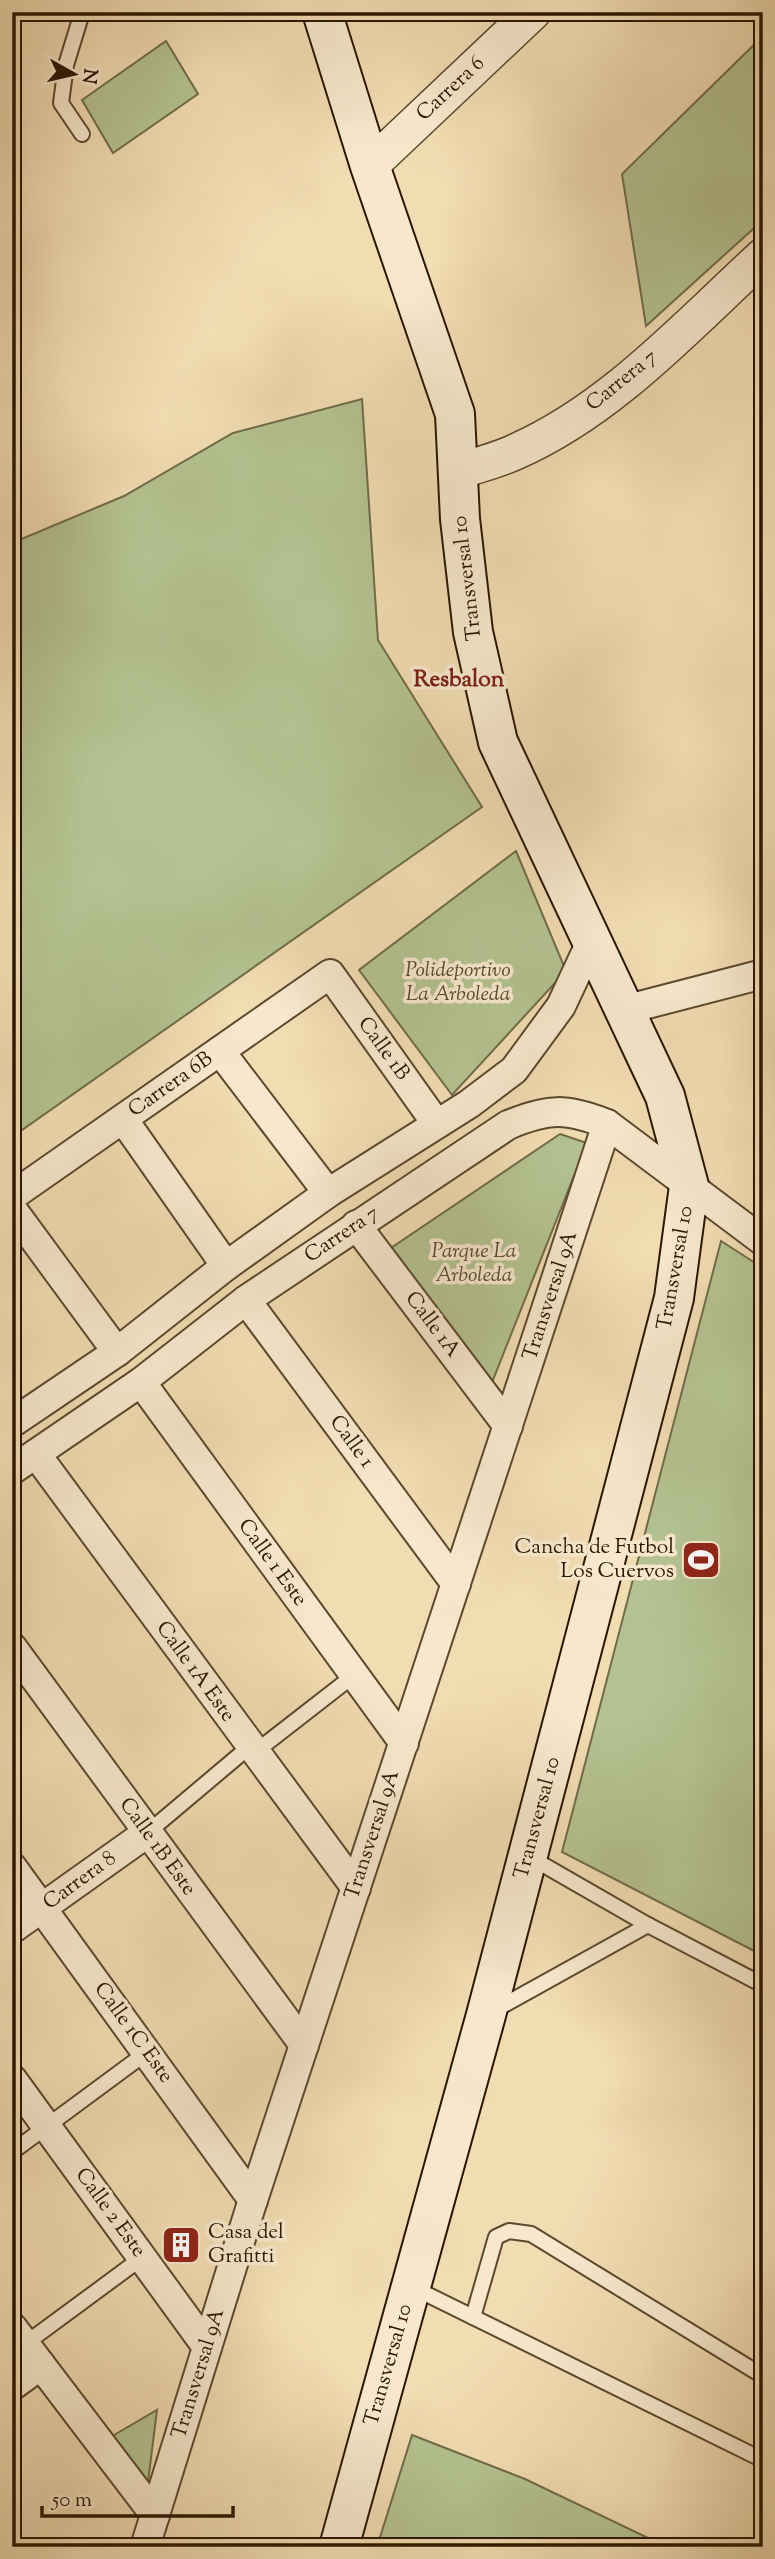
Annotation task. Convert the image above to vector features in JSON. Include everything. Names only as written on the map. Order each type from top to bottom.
[{"type":"main road","name":"Transversal 10","points":[[322,12],[370,166],[456,414],[460,519],[473,632],[498,742],[665,1096],[689,1186],[674,1298],[486,2015],[339,2547]]},
{"type":"street","name":"Carrera 6","points":[[370,166],[533,12]]},
{"type":"street","name":"Carrera 7","points":[[459,471],[514,453],[567,425],[633,375],[763,256]]},
{"type":"street","name":"Carrera 7","points":[[13,1421],[117,1352],[226,1266],[328,1193],[514,1070],[561,1006],[591,942]]},
{"type":"street","points":[[624,1010],[763,974]]},
{"type":"street","name":"Calle 1B","points":[[330,975],[436,1124]]},
{"type":"street","name":"Carrera 6B","points":[[12,1196],[330,975]]},
{"type":"street","points":[[220,1051],[328,1193]]},
{"type":"street","name":"Carrera 7","points":[[12,1470],[141,1382],[246,1300],[356,1225],[508,1125],[535,1115],[558,1110],[578,1112],[607,1124],[763,1241]]},
{"type":"street","points":[[123,1119],[226,1266]]},
{"type":"street","name":"Transversal 9A","points":[[145,2547],[253,2200],[607,1124]]},
{"type":"street","points":[[12,1209],[117,1352]]},
{"type":"street","name":"Calle 1A","points":[[356,1225],[508,1426]]},
{"type":"street","name":"Calle 1","points":[[246,1300],[456,1584]]},
{"type":"street","name":"Calle 1 Este","points":[[141,1382],[404,1743]]},
{"type":"street","name":"Calle 1A Este","points":[[36,1454],[356,1888]]},
{"type":"street","name":"Calle 1B Este","points":[[12,1647],[304,2045]]},
{"type":"street","name":"Carrera 8","points":[[12,1929],[147,1833]]},
{"type":"street","name":"Calle 1C Este","points":[[12,1867],[253,2200]]},
{"type":"street","name":"Calle 2 Este","points":[[12,2079],[207,2347]]},
{"type":"street","points":[[12,2386],[26,2346]]},
{"type":"street","points":[[26,2346],[155,2515]]},
{"type":"lane","points":[[80,12],[66,65],[61,103],[82,134]]},
{"type":"lane","points":[[147,1833],[252,1750],[353,1676]]},
{"type":"lane","points":[[528,1856],[648,1925],[763,1985]]},
{"type":"lane","points":[[486,2015],[648,1925]]},
{"type":"lane","points":[[12,2152],[146,2053]]},
{"type":"lane","points":[[473,2317],[496,2238],[509,2231],[531,2234],[763,2376]]},
{"type":"lane","points":[[26,2346],[143,2257]]},
{"type":"lane","points":[[411,2286],[763,2460]]},
{"type":"green space","points":[[763,36],[763,220],[646,326],[622,174]]},
{"type":"green space","points":[[166,41],[198,94],[113,153],[82,100]]},
{"type":"green space","points":[[362,399],[378,640],[482,807],[12,1137],[12,543],[124,496],[233,433]]},
{"type":"green space","name":"Polideportivo La Arboleda","points":[[516,851],[566,971],[452,1095],[359,970]]},
{"type":"green space","name":"Parque La Arboleda","points":[[560,1134],[587,1143],[491,1385],[388,1250]]},
{"type":"green space","name":"Cancha de Futbol Los Cuervos","points":[[721,1241],[763,1268],[762,1955],[562,1852]]},
{"type":"green space","points":[[157,2410],[146,2498],[109,2438]]},
{"type":"green space","points":[[412,2435],[525,2479],[667,2547],[377,2547]]},
{"type":"place","name":"Cancha de Futbol Los Cuervos","points":[[701,1560]]},
{"type":"place","name":"Casa del Grafitti","points":[[181,2245]]},
{"type":"district","name":"Resbalon","points":[[459,680]]}]
